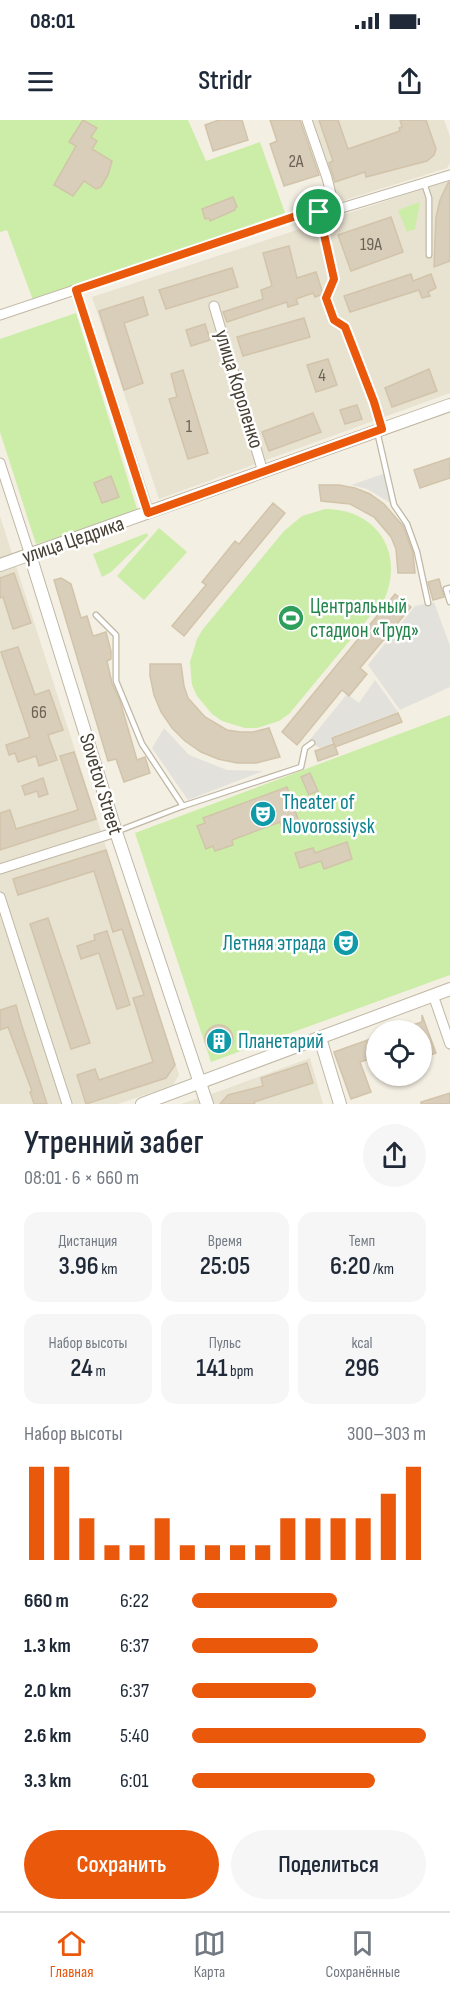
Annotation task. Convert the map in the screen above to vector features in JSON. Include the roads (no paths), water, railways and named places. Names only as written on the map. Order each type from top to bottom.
[{"type":"street","points":[[307,120],[327,178],[335,210]]},
{"type":"street","points":[[0,315],[299,215],[335,210],[450,175]]},
{"type":"street","points":[[76,290],[148,513]]},
{"type":"street","name":"улица Короленко","points":[[214,306],[263,472]]},
{"type":"street","name":"улица Цедрика","points":[[0,565],[450,405]]},
{"type":"street","name":"Sovetov Street","points":[[0,464],[116,832],[207,1104]]},
{"type":"street","points":[[0,869],[116,832]]},
{"type":"street","points":[[0,897],[67,1104]]},
{"type":"street","points":[[144,1104],[450,989]]},
{"type":"street","points":[[433,995],[450,1044]]},
{"type":"street","points":[[320,1038],[339,1104]]},
{"type":"lane","points":[[424,183],[429,198],[429,255]]},
{"type":"lane","points":[[319,212],[334,279],[326,298],[334,320],[345,327],[374,402],[393,505],[407,524],[417,552],[428,603]]},
{"type":"lane","points":[[450,588],[446,589],[450,602]]},
{"type":"lane","points":[[96,615],[116,635],[117,681],[142,744],[183,806]]},
{"type":"lane","points":[[116,832],[183,806],[301,766],[305,748],[312,743]]},
{"type":"place","name":"Центральный стадион «Труд»","points":[[291,618]]},
{"type":"place","name":"Theater of Novorossiysk","points":[[263,814]]},
{"type":"place","name":"Летняя этрада","points":[[346,943]]},
{"type":"place","name":"Планетарий","points":[[219,1041]]}]
